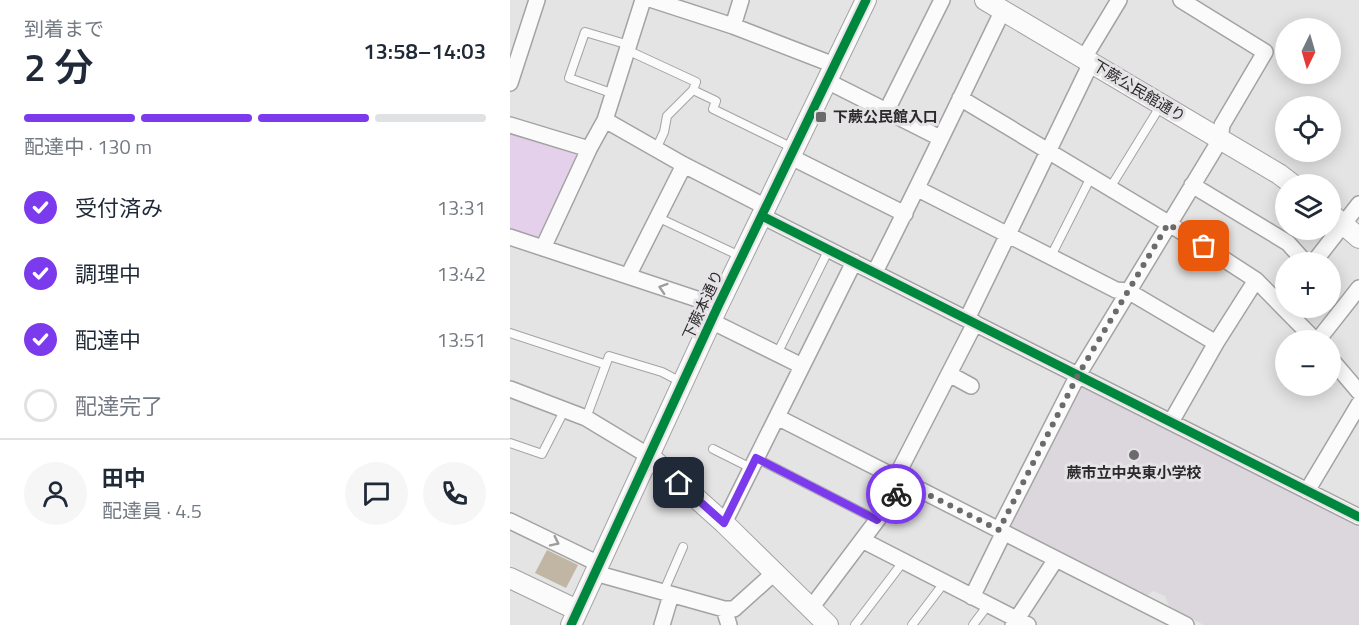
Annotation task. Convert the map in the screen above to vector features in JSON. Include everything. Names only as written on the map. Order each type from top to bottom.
[{"type":"street","points":[[510,83],[537,0]]},
{"type":"street","points":[[543,249],[589,149],[605,120],[643,0]]},
{"type":"street","points":[[654,0],[733,26],[831,73],[887,110],[940,138]]},
{"type":"street","points":[[733,26],[741,0]]},
{"type":"street","name":"下蕨本通り","points":[[574,618],[715,314],[866,0]]},
{"type":"street","points":[[887,110],[942,0]]},
{"type":"street","points":[[811,608],[877,520],[901,480],[1008,236],[1049,152],[1088,60],[1119,0]]},
{"type":"street","points":[[972,597],[1001,531],[1078,375],[1220,140],[1222,125],[1265,52],[1181,0]]},
{"type":"street","points":[[875,272],[918,189],[960,98],[990,3]]},
{"type":"street","name":"下蕨公民館通り","points":[[990,3],[1276,174]]},
{"type":"street","points":[[960,98],[1168,224],[1256,280],[1275,296]]},
{"type":"street","points":[[605,120],[829,249],[1359,517]]},
{"type":"street","points":[[510,125],[589,149]]},
{"type":"street","points":[[793,153],[905,214]]},
{"type":"street","points":[[628,276],[684,165]]},
{"type":"street","points":[[1192,185],[1288,243],[1296,252]]},
{"type":"street","points":[[918,189],[1116,290],[1128,291],[1216,344]]},
{"type":"street","points":[[1341,215],[1359,204]]},
{"type":"street","points":[[1341,222],[1359,238]]},
{"type":"street","points":[[510,237],[628,276],[715,314],[777,354],[802,366]]},
{"type":"street","points":[[724,523],[854,262]]},
{"type":"street","points":[[1171,422],[1256,280]]},
{"type":"street","points":[[1324,330],[1359,288]]},
{"type":"street","points":[[1297,318],[1307,330]]},
{"type":"street","points":[[1341,371],[1359,392]]},
{"type":"street","points":[[949,374],[971,386]]},
{"type":"street","points":[[510,389],[586,418],[649,456],[724,523],[828,625]]},
{"type":"street","points":[[1307,491],[1359,404]]},
{"type":"street","points":[[777,417],[1186,625]]},
{"type":"street","points":[[510,521],[597,569],[667,594],[724,609],[734,609],[774,573]]},
{"type":"street","points":[[862,540],[1019,623],[1056,559]]},
{"type":"street","points":[[510,579],[574,618]]},
{"type":"street","points":[[662,625],[667,594]]},
{"type":"street","points":[[724,609],[729,625]]},
{"type":"lane","points":[[614,93],[569,78],[585,32],[628,47],[696,81],[693,90],[667,116],[664,132],[656,149]]},
{"type":"lane","points":[[693,90],[716,101],[713,109],[793,153]]},
{"type":"lane","points":[[1110,188],[1161,104]]},
{"type":"lane","points":[[1051,256],[1090,177]]},
{"type":"lane","points":[[657,217],[742,257]]},
{"type":"lane","points":[[777,354],[829,249]]},
{"type":"lane","points":[[510,333],[604,364]]},
{"type":"lane","points":[[586,418],[604,364],[609,356],[662,372],[683,383]]},
{"type":"lane","points":[[510,443],[542,454],[565,409]]},
{"type":"lane","points":[[713,449],[754,463],[877,520]]},
{"type":"lane","points":[[667,594],[683,547]]},
{"type":"lane","points":[[855,625],[903,561]]},
{"type":"lane","points":[[912,625],[944,582]]},
{"type":"lane","points":[[973,625],[988,605]]},
{"type":"shaded area","points":[[510,128],[577,151],[579,155],[539,239],[510,233]]},
{"type":"shaded area","name":"蕨市立中央東小学校","points":[[1087,387],[1359,525],[1359,625],[1204,625],[1169,607],[1165,596],[1153,591],[1147,596],[1013,529],[1011,523],[1079,388]]},
{"type":"building","points":[[547,550],[578,565],[566,588],[535,573]]},
{"type":"cycle path","points":[[571,625],[718,306],[866,0]]},
{"type":"cycle path","points":[[762,216],[1359,517]]},
{"type":"way so far","points":[[896,494],[905,483],[999,530],[1078,375],[1168,224],[1204,246]]},
{"type":"place","name":"下蕨公民館入口","points":[[821,117]]},
{"type":"place","name":"蕨市立中央東小学校","points":[[1134,455]]},
{"type":"route","points":[[679,483],[724,523],[756,458],[877,520],[896,494]]}]
